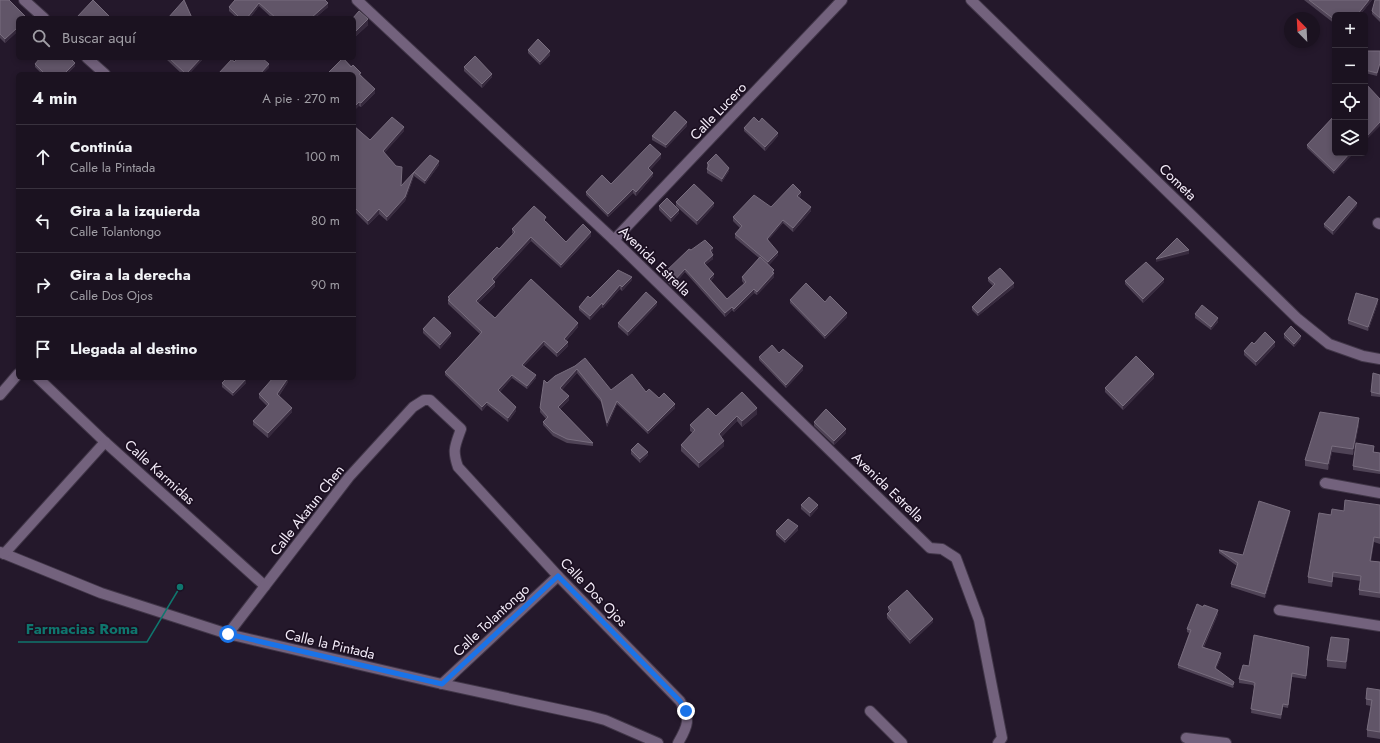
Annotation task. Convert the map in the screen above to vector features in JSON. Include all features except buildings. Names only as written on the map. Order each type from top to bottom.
[{"type":"street","points":[[24,0],[42,16]]},
{"type":"street","name":"Avenida Estrella","points":[[357,0],[614,240],[930,548],[942,549],[956,558],[978,620],[1000,741]]},
{"type":"street","name":"Calle Lucero","points":[[614,240],[842,0]]},
{"type":"street","name":"Cometa","points":[[971,0],[1298,319],[1329,344],[1363,356],[1380,359]]},
{"type":"street","points":[[89,60],[103,72]]},
{"type":"street","points":[[0,395],[16,376]]},
{"type":"street","name":"Calle Karmidas","points":[[40,380],[105,442],[265,586]]},
{"type":"street","name":"Calle Dos Ojos","points":[[413,408],[424,400],[430,400],[459,425],[461,429],[454,448],[454,455],[458,467],[558,576],[680,701],[686,711],[688,720],[686,730],[678,743]]},
{"type":"street","name":"Calle Akatun Chen","points":[[228,634],[349,477],[413,408]]},
{"type":"street","points":[[2,553],[105,442]]},
{"type":"street","points":[[1325,483],[1380,493]]},
{"type":"street","name":"Calle la Pintada","points":[[2,553],[101,593],[228,634],[605,720],[658,743]]},
{"type":"street","name":"Calle Tolantongo","points":[[442,684],[558,576]]},
{"type":"street","points":[[1279,610],[1380,626]]},
{"type":"street","points":[[870,711],[902,743]]},
{"type":"street","points":[[1186,738],[1226,743]]},
{"type":"place","name":"Farmacias Roma","points":[[180,587]]},
{"type":"route","points":[[228,634],[442,684],[558,576],[680,701],[686,711]]}]
